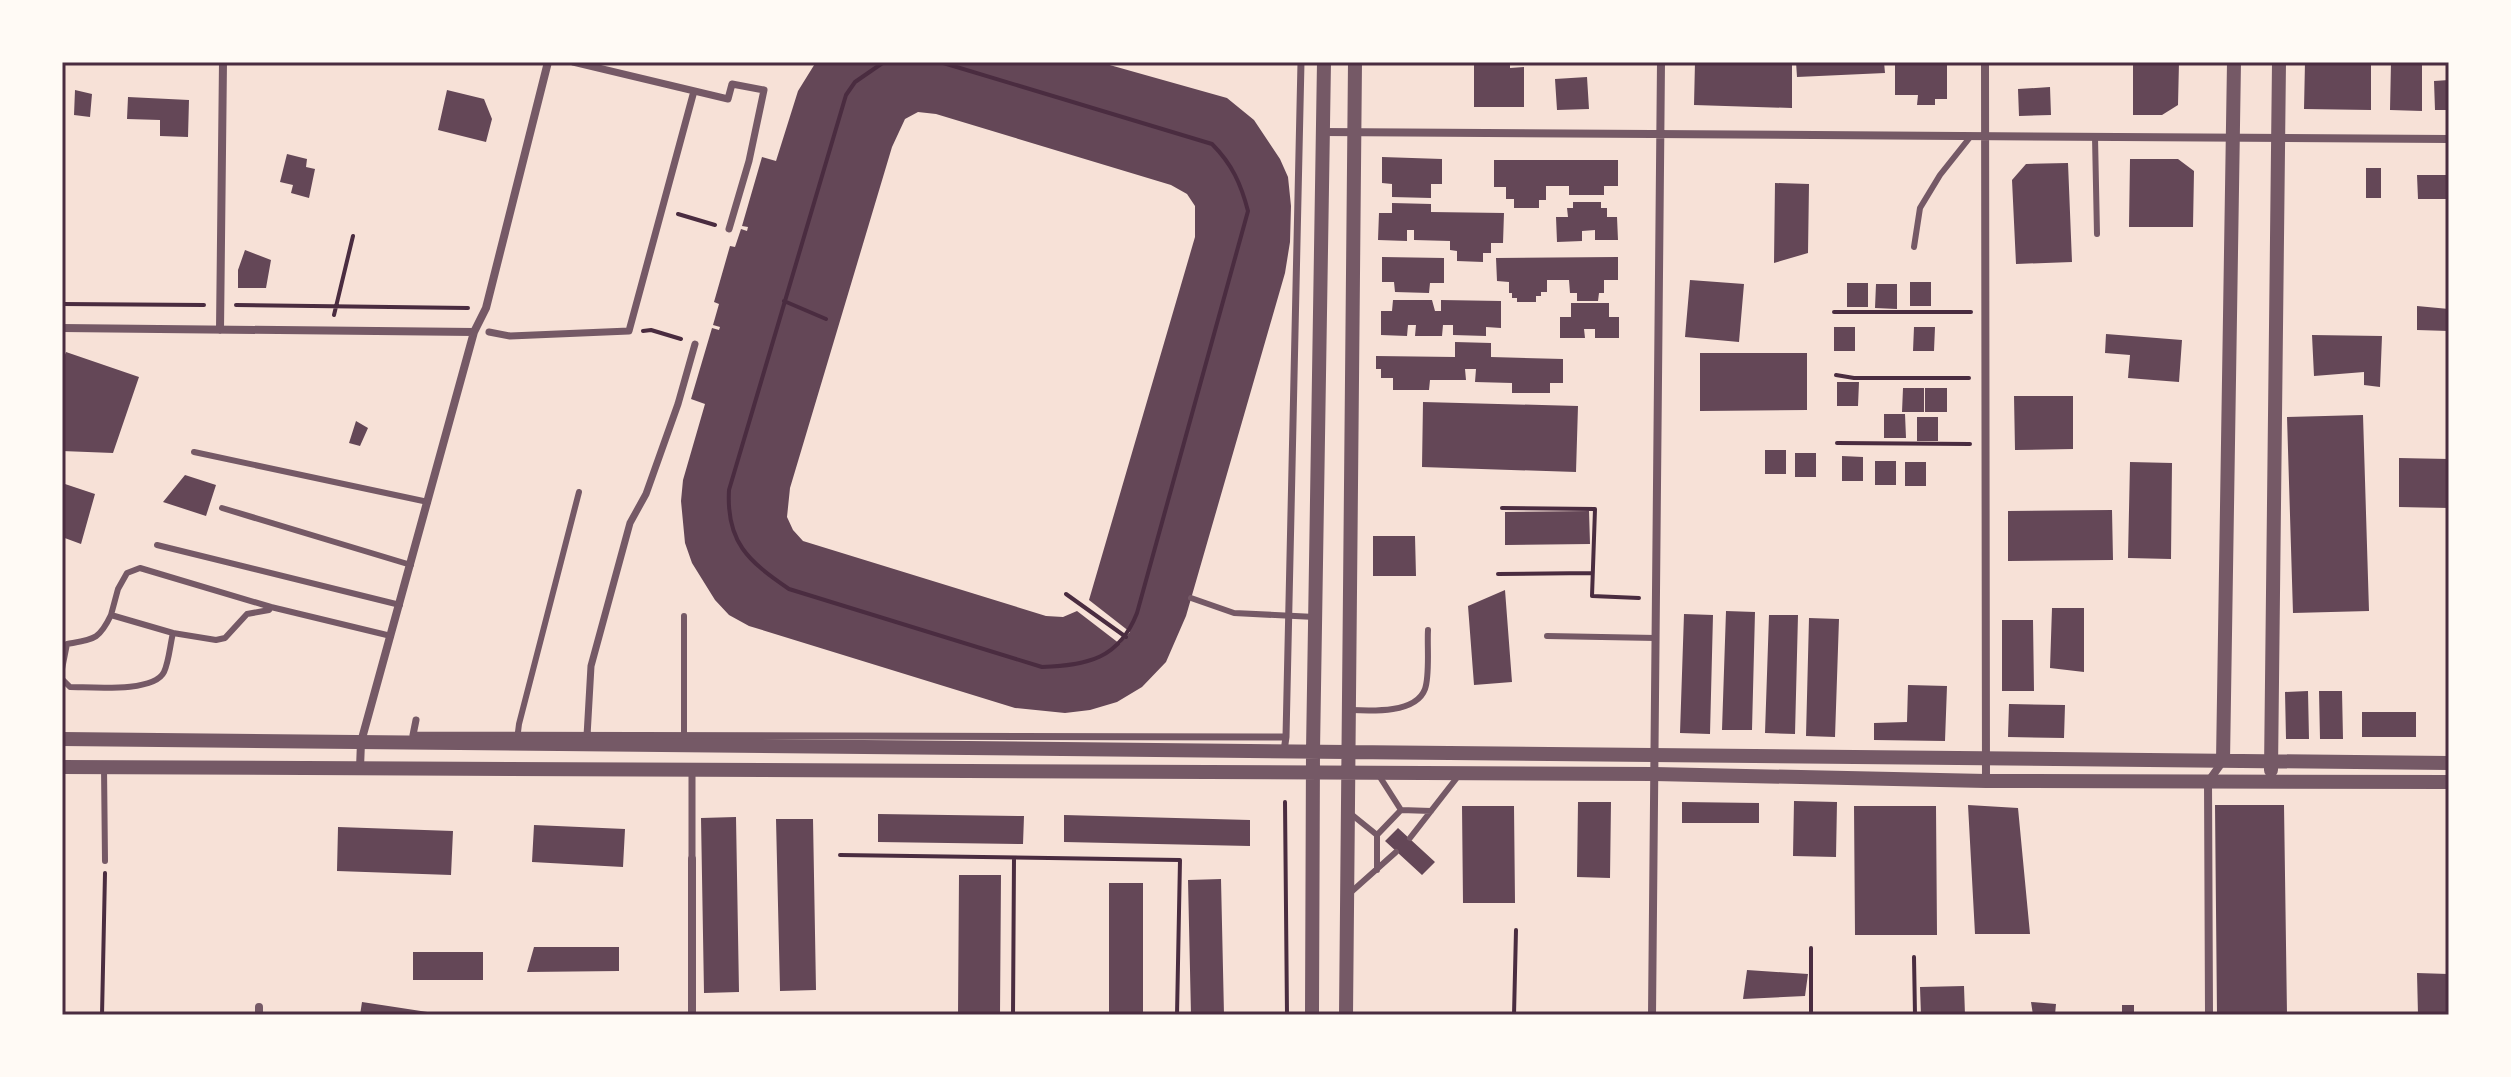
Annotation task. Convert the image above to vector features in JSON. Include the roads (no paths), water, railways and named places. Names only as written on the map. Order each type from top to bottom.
[{"type":"street","points":[[220,330],[223,62]]},
{"type":"street","points":[[360,768],[361,742],[474,332],[486,308],[548,62]]},
{"type":"street","points":[[573,62],[728,99],[732,84],[764,90],[749,161],[729,229]]},
{"type":"street","points":[[1285,744],[1301,62]]},
{"type":"street","points":[[1312,1015],[1312,773],[1324,62]]},
{"type":"street","points":[[1346,1015],[1355,62]]},
{"type":"street","points":[[1652,1015],[1661,62]]},
{"type":"street","points":[[1985,62],[1986,781]]},
{"type":"street","points":[[2209,1015],[2208,782],[2223,761],[2234,62]]},
{"type":"street","points":[[2271,782],[2279,62]]},
{"type":"street","points":[[489,332],[510,336],[629,331],[694,91]]},
{"type":"street","points":[[1323,132],[2449,139]]},
{"type":"street","points":[[62,328],[474,332]]},
{"type":"street","points":[[587,736],[591,666],[630,523],[646,494],[678,404],[695,344]]},
{"type":"street","points":[[416,720],[413,735],[517,739],[1285,744],[1313,751],[1349,752],[2449,763]]},
{"type":"street","points":[[62,739],[361,742],[587,736],[684,740]]},
{"type":"street","points":[[62,767],[1654,774],[1986,781],[2449,782]]},
{"type":"street","points":[[692,770],[692,1015]]},
{"type":"lane","points":[[1914,247],[1920,208],[1940,175],[1971,136]]},
{"type":"lane","points":[[2095,137],[2097,234]]},
{"type":"lane","points":[[194,452],[428,502]]},
{"type":"lane","points":[[517,739],[579,492]]},
{"type":"lane","points":[[222,508],[411,565]]},
{"type":"lane","points":[[157,545],[400,605]]},
{"type":"lane","points":[[62,669],[67,644],[95,639],[102,633],[127,573],[140,568],[271,607],[391,636]]},
{"type":"lane","points":[[1191,598],[1234,613],[1315,617]]},
{"type":"lane","points":[[111,615],[173,633],[221,640],[247,614],[271,607]]},
{"type":"lane","points":[[684,616],[684,740]]},
{"type":"lane","points":[[1349,710],[1396,708],[1417,699],[1425,688],[1428,630]]},
{"type":"lane","points":[[62,679],[70,687],[136,686],[156,680],[163,674],[173,633]]},
{"type":"lane","points":[[1547,636],[1656,638]]},
{"type":"lane","points":[[104,767],[105,861]]},
{"type":"lane","points":[[1377,773],[1401,810]]},
{"type":"lane","points":[[1410,838],[1459,773]]},
{"type":"lane","points":[[1377,870],[1377,835],[1401,810],[1431,811]]},
{"type":"lane","points":[[1348,811],[1377,835]]},
{"type":"lane","points":[[1347,896],[1396,852]]}]
